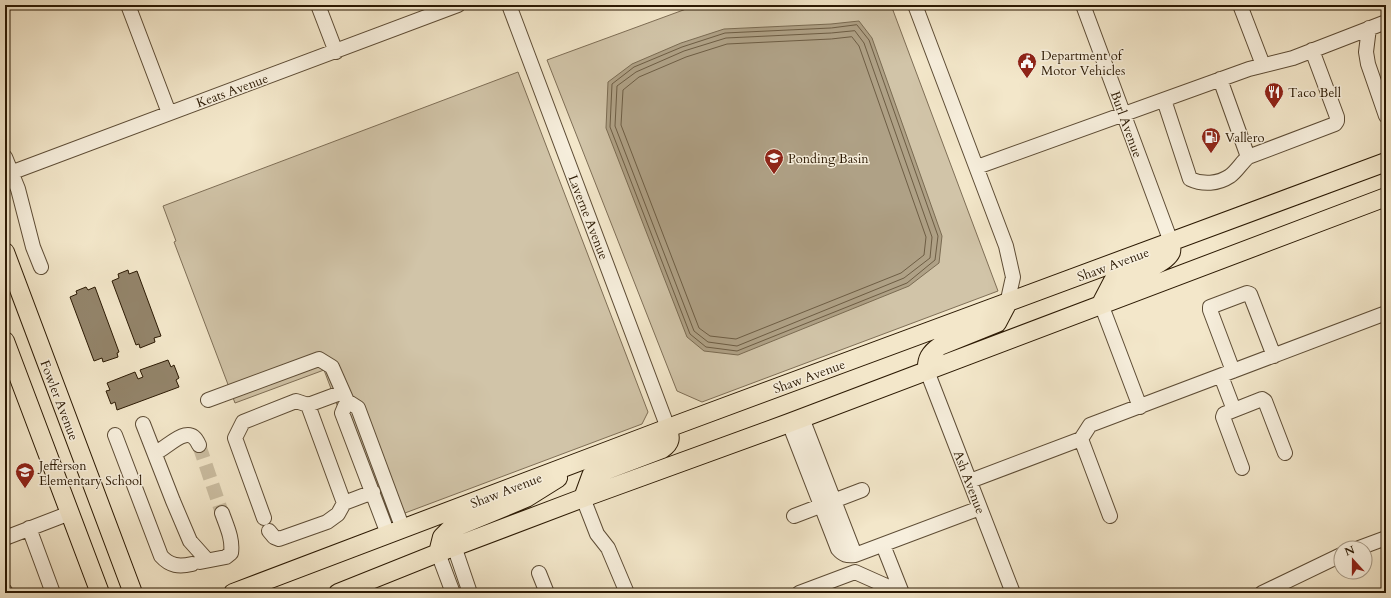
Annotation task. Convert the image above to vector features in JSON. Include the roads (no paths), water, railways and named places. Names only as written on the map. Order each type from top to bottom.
[{"type":"main road","name":"Shaw Avenue","points":[[233,593],[668,428],[1007,304],[1386,162]]},
{"type":"main road","points":[[338,593],[583,498],[927,371],[1386,197]]},
{"type":"main road","points":[[1101,304],[1113,281],[1158,264],[1166,258],[1171,251],[1171,242]]},
{"type":"main road","name":"Fowler Avenue","points":[[5,252],[133,593]]},
{"type":"main road","points":[[927,371],[926,363],[932,351],[940,346],[998,323],[1007,304]]},
{"type":"main road","points":[[5,341],[100,593]]},
{"type":"main road","points":[[583,498],[591,476],[666,447],[669,444],[671,437],[668,428]]},
{"type":"main road","points":[[446,550],[442,537],[448,530],[526,498],[593,457]]},
{"type":"street","points":[[128,5],[169,113]]},
{"type":"street","points":[[318,5],[336,52]]},
{"type":"street","name":"Keats Avenue","points":[[8,174],[458,5]]},
{"type":"street","name":"Laverne Avenue","points":[[509,5],[668,428]]},
{"type":"street","points":[[916,5],[1006,246],[1013,277],[1007,304]]},
{"type":"street","name":"Burl Avenue","points":[[1083,5],[1171,242]]},
{"type":"street","points":[[1240,5],[1262,65]]},
{"type":"street","points":[[977,167],[1220,79],[1262,65],[1293,58],[1386,22]]},
{"type":"street","points":[[1369,28],[1366,52],[1368,64],[1386,116]]},
{"type":"street","points":[[1164,100],[1190,179],[1198,183],[1211,184],[1230,176],[1248,157],[1337,122],[1338,118],[1312,50]]},
{"type":"street","points":[[1220,79],[1248,157]]},
{"type":"street","points":[[5,157],[8,174],[18,189],[33,247],[41,267]]},
{"type":"street","points":[[1234,410],[1227,374],[1210,307],[1247,293],[1250,294],[1274,356]]},
{"type":"street","points":[[1101,304],[1140,407]]},
{"type":"street","points":[[970,481],[1081,439],[1090,425],[1386,313]]},
{"type":"street","points":[[208,400],[319,359],[332,367],[345,396],[358,408],[396,531]]},
{"type":"street","name":"Ash Avenue","points":[[927,371],[1013,593]]},
{"type":"street","points":[[264,518],[235,438],[243,422],[296,401],[308,405],[345,396]]},
{"type":"street","points":[[345,396],[342,413],[373,492],[396,531]]},
{"type":"street","points":[[1242,468],[1223,417],[1224,414],[1262,399],[1265,401],[1285,453]]},
{"type":"street","points":[[308,405],[344,503]]},
{"type":"street","points":[[796,420],[828,503],[838,549],[842,554],[849,556],[854,555],[980,508]]},
{"type":"street","points":[[143,424],[190,540],[196,563]]},
{"type":"street","points":[[115,435],[160,556],[166,562],[174,566],[196,563],[226,557],[231,553],[232,545],[230,534],[222,513]]},
{"type":"street","points":[[155,453],[186,435],[196,438],[199,445]]},
{"type":"street","points":[[1081,439],[1110,516]]},
{"type":"street","points":[[794,516],[862,490]]},
{"type":"street","points":[[269,532],[274,537],[279,539],[327,522],[338,514],[344,503],[373,492]]},
{"type":"street","points":[[583,498],[596,534],[608,548],[627,593]]},
{"type":"street","points":[[5,538],[70,513]]},
{"type":"street","points":[[29,528],[53,593]]},
{"type":"street","points":[[1373,543],[1386,538]]},
{"type":"street","points":[[883,545],[902,593]]},
{"type":"street","points":[[446,550],[453,593]]},
{"type":"street","points":[[446,550],[470,593]]},
{"type":"street","points":[[1262,593],[1333,559]]},
{"type":"street","points":[[799,593],[855,572],[902,593]]},
{"type":"street","points":[[539,573],[547,593]]},
{"type":"water","name":"Ponding Basin","points":[[859,21],[872,38],[942,236],[939,263],[909,286],[738,355],[704,351],[687,337],[606,128],[608,82],[632,64],[681,43],[724,29],[831,24]]},
{"type":"tunnel","points":[[199,445],[222,513]]},
{"type":"place","name":"Department of Motor Vehicles","points":[[1027,79]]},
{"type":"place","name":"Taco Bell","points":[[1274,109]]},
{"type":"place","name":"Vallero","points":[[1211,154]]},
{"type":"place","name":"Ponding Basin","points":[[774,175]]},
{"type":"place","name":"Jefferson Elementary School","points":[[25,489]]}]
